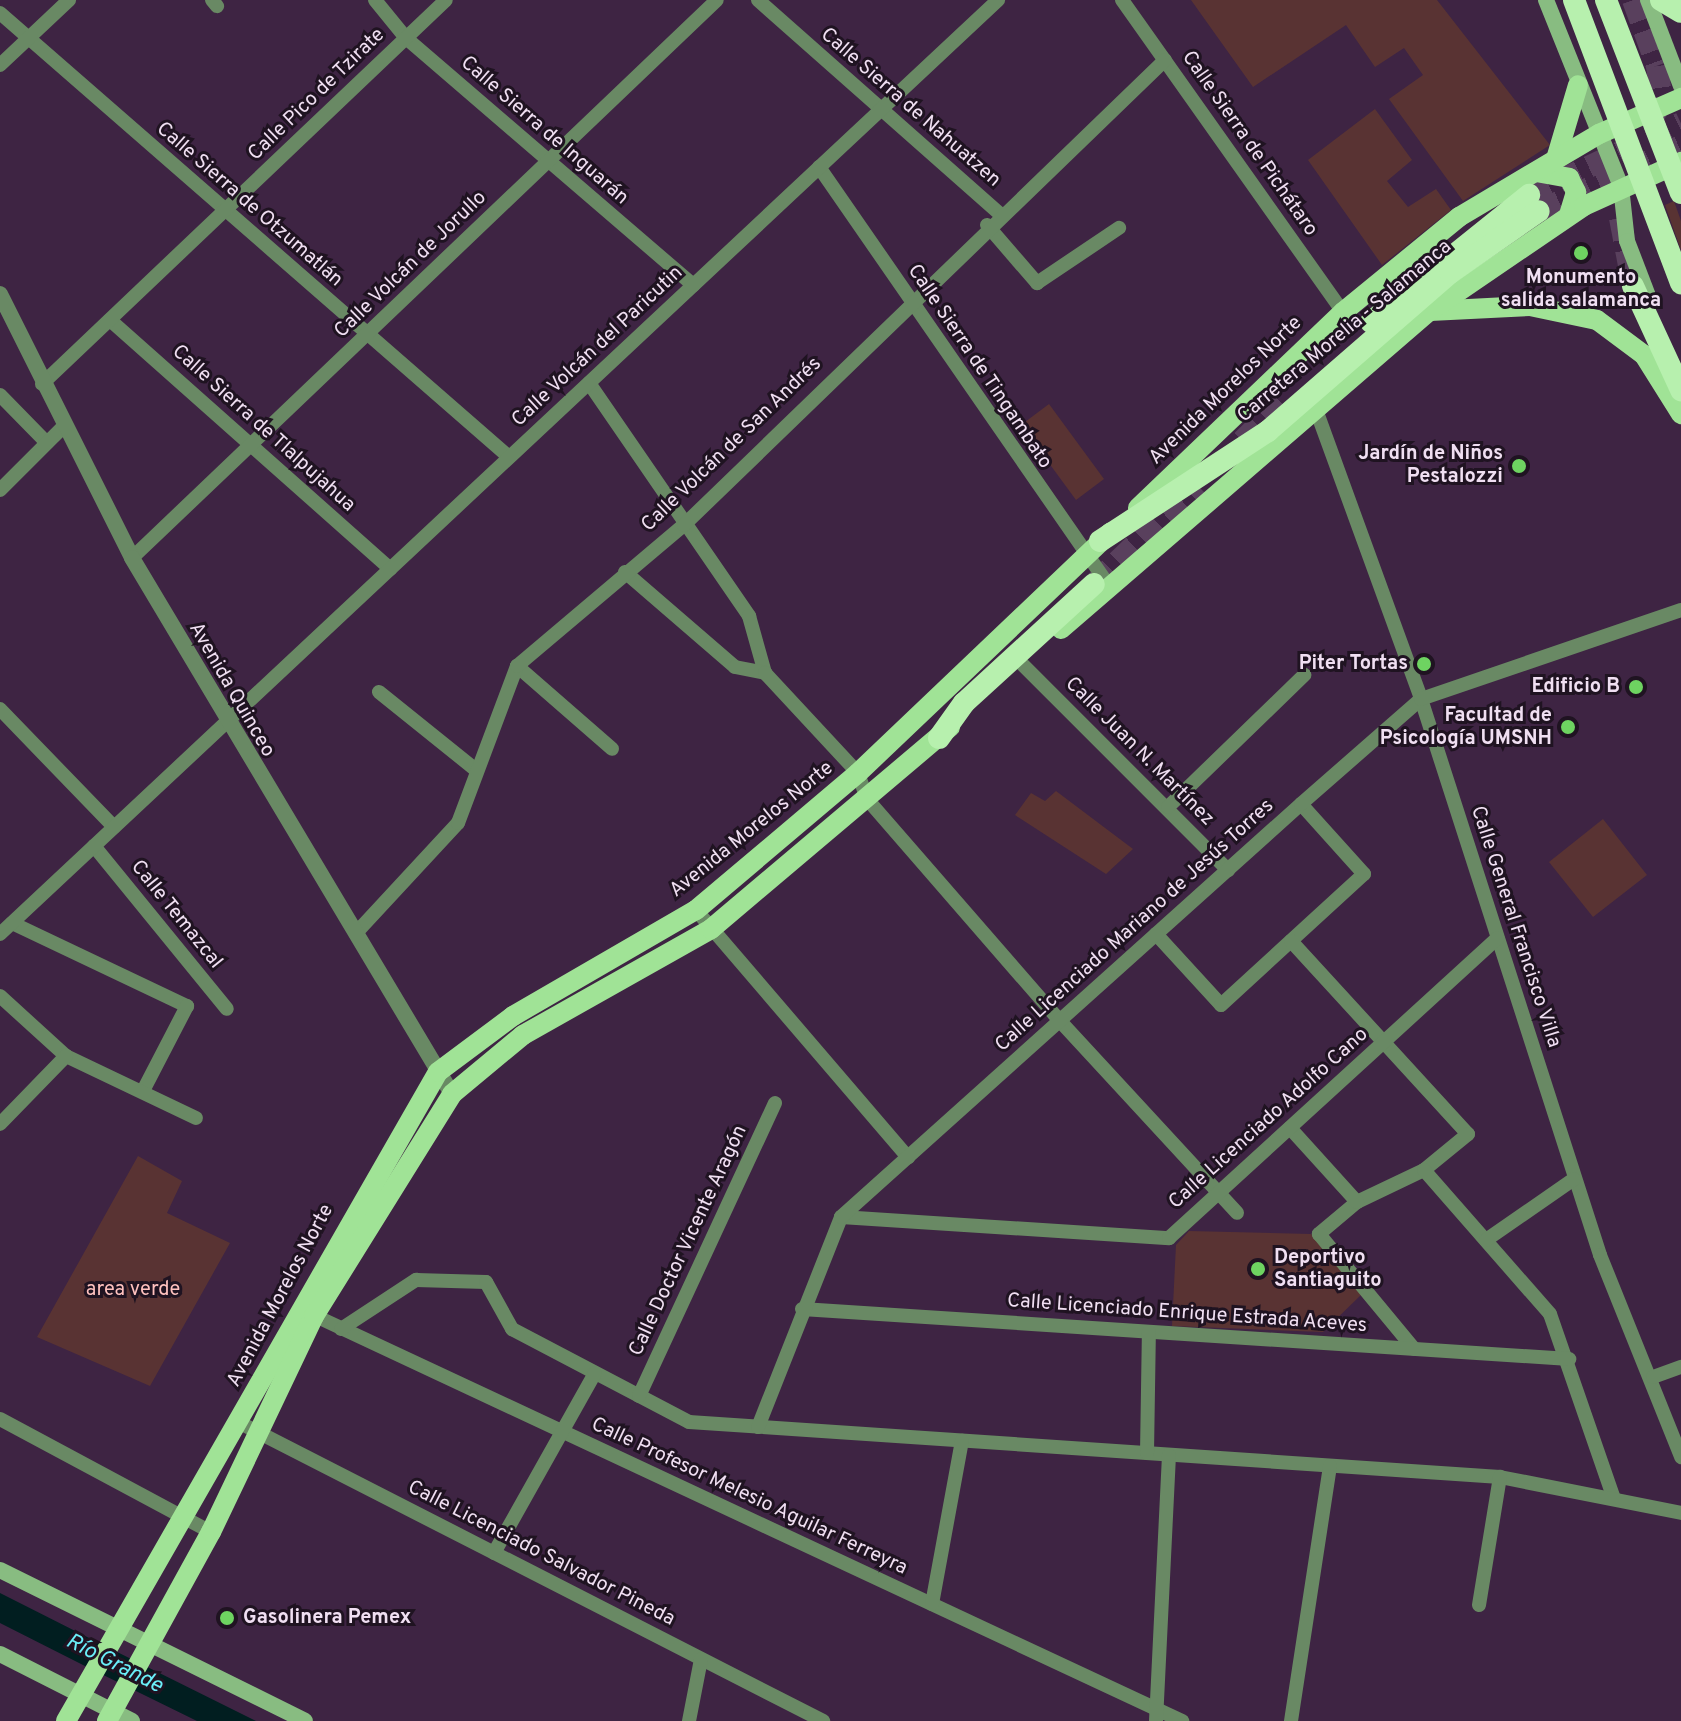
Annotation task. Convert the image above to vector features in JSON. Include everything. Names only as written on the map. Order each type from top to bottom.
[{"type":"highway","points":[[1574,0],[1681,283]]},
{"type":"highway","points":[[1606,0],[1681,193]]},
{"type":"highway","points":[[1661,0],[1681,12]]},
{"type":"highway","name":"Carretera Morelia - Salamanca","points":[[1100,541],[1268,431],[1534,203],[1442,258],[1287,397]]},
{"type":"highway","points":[[1633,286],[1681,390]]},
{"type":"highway","points":[[939,738],[964,703],[1102,585]]},
{"type":"main road","points":[[1546,0],[1621,187],[1627,241],[1681,381]]},
{"type":"main road","points":[[1648,0],[1681,86]]},
{"type":"main road","points":[[1556,159],[1578,85]]},
{"type":"main road","name":"Avenida Morelos Norte","points":[[66,1721],[185,1518],[247,1426],[438,1072],[472,1042],[696,910],[858,773],[1082,556],[1343,312],[1459,217],[1599,134],[1681,98]]},
{"type":"main road","name":"Avenida Morelos Norte","points":[[307,1313],[452,1094],[523,1035],[711,929],[939,738],[1102,585],[1430,311],[1569,215],[1621,187],[1681,162]]},
{"type":"main road","points":[[1533,172],[1569,178],[1576,192],[1569,215]]},
{"type":"main road","points":[[1430,311],[1530,306],[1597,320],[1644,355],[1681,414]]},
{"type":"main road","name":"Avenida Morelos Norte","points":[[110,1716],[211,1532],[247,1426]]},
{"type":"main road","points":[[0,1570],[114,1638],[305,1721]]},
{"type":"main road","points":[[0,1654],[81,1694],[110,1716],[132,1721]]},
{"type":"street","points":[[0,65],[69,0]]},
{"type":"street","name":"Calle Sierra de Inguarán","points":[[375,0],[406,38],[693,285]]},
{"type":"street","name":"Calle Pico de Tzirate","points":[[42,384],[446,0]]},
{"type":"street","name":"Calle Volcán de Jorullo","points":[[132,558],[717,0]]},
{"type":"street","name":"Calle Sierra de Nahuatzen","points":[[758,0],[999,213]]},
{"type":"street","name":"Calle Sierra de Pichátaro","points":[[1122,0],[1343,312]]},
{"type":"street","name":"Calle Volcán del Paricutin","points":[[0,934],[881,109],[988,3]]},
{"type":"street","name":"Calle Sierra de Otzumatlán","points":[[0,13],[509,457]]},
{"type":"street","name":"Calle Volcán de San Andrés","points":[[356,933],[458,823],[517,666],[684,525],[999,213],[1165,60]]},
{"type":"street","name":"Calle Sierra de Tingambato","points":[[819,167],[1102,585]]},
{"type":"street","points":[[987,225],[1037,283],[1119,228]]},
{"type":"street","name":"Avenida Quinceo","points":[[0,294],[61,429],[225,723],[452,1094]]},
{"type":"street","name":"Calle Sierra de Tlalpujahua","points":[[110,320],[390,569]]},
{"type":"street","points":[[589,383],[749,616],[765,673],[858,773],[867,799],[1060,1021],[1237,1213]]},
{"type":"street","points":[[0,395],[47,443]]},
{"type":"street","name":"Calle General Francisco Villa","points":[[1315,407],[1421,699],[1574,1179],[1653,1377],[1681,1457]]},
{"type":"street","points":[[0,490],[61,429]]},
{"type":"street","points":[[625,572],[735,667],[765,673]]},
{"type":"street","name":"Calle Licenciado Mariano de Jesús Torres","points":[[758,1427],[802,1309],[841,1217],[1301,804],[1421,699],[1681,610]]},
{"type":"street","name":"Calle Juan N. Martínez","points":[[1021,663],[1228,870]]},
{"type":"street","points":[[517,666],[612,749]]},
{"type":"street","points":[[1168,807],[1304,675]]},
{"type":"street","points":[[379,692],[476,770]]},
{"type":"street","points":[[0,709],[114,827]]},
{"type":"street","points":[[1156,934],[1221,1005],[1364,874],[1301,804]]},
{"type":"street","name":"Calle Temazcal","points":[[94,846],[227,1009]]},
{"type":"street","points":[[696,910],[908,1157]]},
{"type":"street","points":[[12,923],[187,1006],[143,1091]]},
{"type":"street","name":"Calle Licenciado Adolfo Cano","points":[[841,1217],[1169,1238],[1497,938]]},
{"type":"street","points":[[1291,941],[1468,1134],[1424,1170],[1357,1202],[1319,1234],[1414,1349]]},
{"type":"street","points":[[0,996],[66,1056],[196,1118]]},
{"type":"street","points":[[0,1124],[66,1056]]},
{"type":"street","name":"Calle Doctor Vicente Aragón","points":[[639,1396],[775,1103]]},
{"type":"street","points":[[1290,1128],[1357,1202]]},
{"type":"street","points":[[1424,1170],[1550,1314],[1569,1359],[1613,1496]]},
{"type":"street","points":[[1486,1240],[1574,1179]]},
{"type":"street","points":[[341,1329],[416,1280],[486,1282],[512,1329],[689,1422],[1500,1477],[1613,1496],[1681,1513]]},
{"type":"street","name":"Calle Licenciado Enrique Estrada Aceves","points":[[802,1309],[1569,1359]]},
{"type":"street","name":"Calle Profesor Melesio Aguilar Ferreyra","points":[[307,1313],[932,1604],[1156,1715],[1182,1721]]},
{"type":"street","points":[[1147,1453],[1149,1332]]},
{"type":"street","points":[[1653,1377],[1681,1367]]},
{"type":"street","points":[[494,1553],[595,1373]]},
{"type":"street","points":[[0,1419],[211,1532]]},
{"type":"street","name":"Calle Licenciado Salvador Pineda","points":[[247,1426],[823,1721]]},
{"type":"street","points":[[932,1604],[962,1441]]},
{"type":"street","points":[[1156,1715],[1169,1455]]},
{"type":"street","points":[[1291,1721],[1330,1466]]},
{"type":"street","points":[[1479,1605],[1500,1477]]},
{"type":"street","points":[[689,1721],[701,1659]]},
{"type":"green space","points":[[1191,0],[1437,0],[1550,145],[1463,201],[1389,99],[1423,75],[1404,48],[1375,67],[1346,25],[1253,87]]},
{"type":"green space","points":[[1375,109],[1412,160],[1387,181],[1408,207],[1436,189],[1451,210],[1382,265],[1308,160]]},
{"type":"green space","points":[[1674,201],[1681,221],[1681,250],[1665,205]]},
{"type":"green space","points":[[1049,404],[1104,479],[1076,500],[1021,425]]},
{"type":"green space","points":[[1056,791],[1133,849],[1106,874],[1015,815],[1031,793],[1045,801]]},
{"type":"green space","points":[[1603,819],[1647,875],[1593,917],[1549,862]]},
{"type":"green space","name":"area verde","points":[[138,1156],[182,1181],[167,1213],[230,1243],[150,1386],[37,1337]]},
{"type":"green space","name":"Deportivo Santiaguito","points":[[1189,1231],[1311,1234],[1363,1293],[1323,1332],[1172,1326],[1176,1245]]},
{"type":"water","name":"Río Grande","points":[[0,1593],[256,1721],[197,1721],[85,1666],[0,1623]]},
{"type":"tunnel","points":[[1633,0],[1657,66],[1662,100],[1650,124]]},
{"type":"tunnel","points":[[1529,195],[1681,123]]},
{"type":"tunnel","points":[[1539,211],[1681,146]]},
{"type":"tunnel","points":[[1620,218],[1633,286]]},
{"type":"tunnel","points":[[1242,441],[1287,397]]},
{"type":"tunnel","points":[[1094,584],[1197,485]]},
{"type":"place","name":"Monumento salida salamanca","points":[[1581,253]]},
{"type":"place","name":"Jardín de Niños Pestalozzi","points":[[1519,466]]},
{"type":"place","name":"Piter Tortas","points":[[1424,664]]},
{"type":"place","name":"Edificio B","points":[[1636,687]]},
{"type":"place","name":"Facultad de Psicología UMSNH","points":[[1568,727]]},
{"type":"place","name":"Deportivo Santiaguito","points":[[1258,1269]]},
{"type":"place","name":"Gasolinera Pemex","points":[[227,1618]]}]
